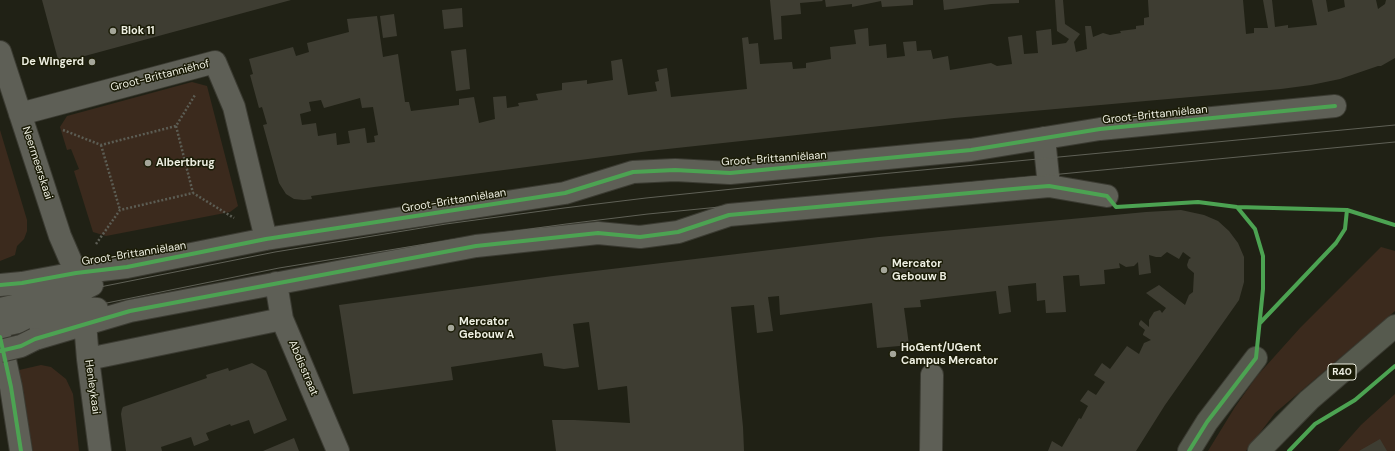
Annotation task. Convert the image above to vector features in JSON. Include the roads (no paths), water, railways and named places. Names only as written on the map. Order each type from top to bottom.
[{"type":"main road","name":"R40","points":[[1259,451],[1309,400],[1395,326]]},
{"type":"main road","points":[[1189,451],[1207,422],[1256,358]]},
{"type":"street","name":"Neermeerskaai","points":[[0,52],[81,299]]},
{"type":"street","name":"Groot-Brittanniëhof","points":[[20,114],[215,62],[234,107],[266,239]]},
{"type":"street","name":"Groot-Brittanniëlaan","points":[[81,299],[127,267],[266,239],[565,193],[633,172],[675,170],[730,173],[971,150],[1100,130],[1335,106]]},
{"type":"street","points":[[1044,138],[1050,186]]},
{"type":"street","points":[[0,326],[28,311],[81,299],[130,311],[476,246],[598,233],[640,237],[678,232],[729,215],[1050,186],[1107,196]]},
{"type":"street","name":"Abdisstraat","points":[[276,283],[282,319],[338,451]]},
{"type":"street","points":[[0,285],[28,311]]},
{"type":"street","points":[[0,309],[28,311],[81,299]]},
{"type":"street","name":"Henleykaai","points":[[81,299],[100,451]]},
{"type":"street","points":[[0,351],[21,346],[28,311]]},
{"type":"street","points":[[88,358],[282,319]]},
{"type":"street","points":[[0,337],[11,387],[21,451]]},
{"type":"street","points":[[931,451],[932,375]]},
{"type":"tram line","points":[[80,291],[275,252],[446,224],[564,208],[849,177],[1395,125]]},
{"type":"tram line","points":[[82,308],[279,268],[451,240],[566,224],[648,214],[1395,142]]},
{"type":"place","name":"Blok 11","points":[[113,31]]},
{"type":"place","name":"De Wingerd","points":[[92,62]]},
{"type":"place","name":"Albertbrug","points":[[148,163]]},
{"type":"place","name":"Mercator Gebouw B","points":[[884,270]]},
{"type":"place","name":"Mercator Gebouw A","points":[[451,328]]},
{"type":"place","name":"HoGent/UGent Campus Mercator","points":[[893,354]]}]
